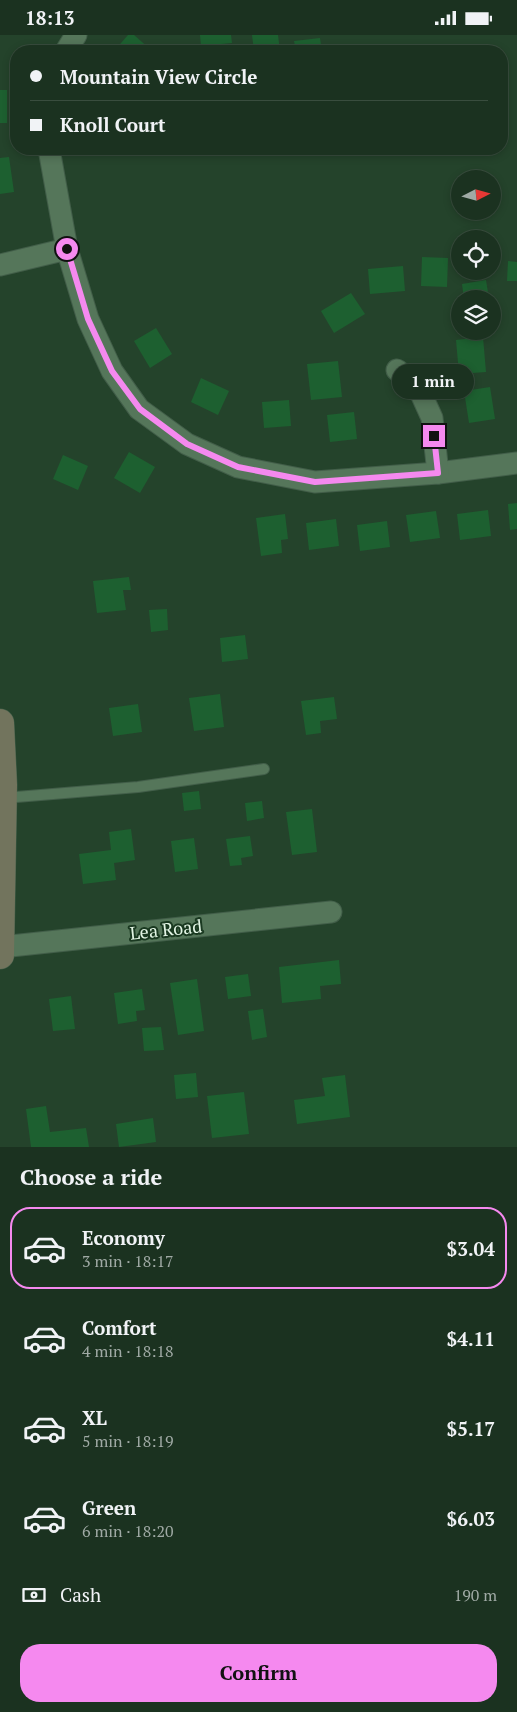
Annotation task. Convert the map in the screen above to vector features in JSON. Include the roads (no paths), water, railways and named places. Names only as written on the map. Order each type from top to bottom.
[{"type":"main road","points":[[0,723],[3,798],[0,951]]},
{"type":"street","points":[[50,155],[67,249],[88,319],[112,371],[140,409],[187,444],[238,467],[315,482],[438,473],[517,463]]},
{"type":"street","points":[[0,265],[67,249]]},
{"type":"street","points":[[397,370],[418,387],[432,418],[438,473]]},
{"type":"street","name":"Lea Road","points":[[0,951],[331,912]]},
{"type":"lane","points":[[3,798],[138,787],[264,769]]}]
